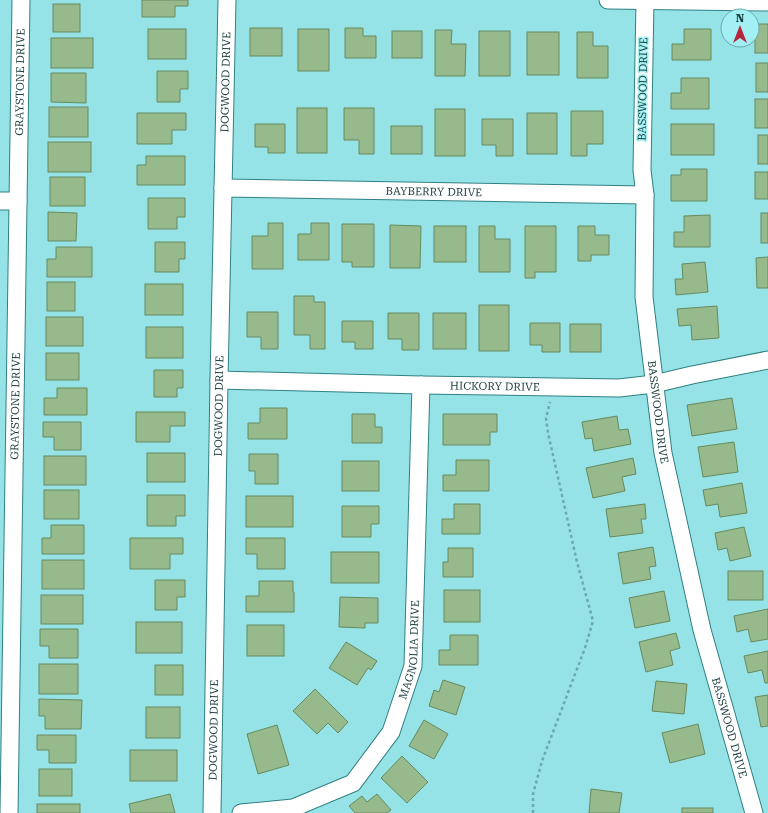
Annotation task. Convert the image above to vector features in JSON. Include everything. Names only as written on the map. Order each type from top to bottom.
[{"type":"street","name":"GRAYSTONE DRIVE","points":[[6,811],[8,398],[18,201],[21,0]]},
{"type":"street","name":"DOGWOOD DRIVE","points":[[212,813],[227,0]]},
{"type":"street","points":[[608,0],[768,2]]},
{"type":"street","name":"BASSWOOD DRIVE","points":[[645,0],[642,170],[645,195],[644,297],[663,453],[702,630],[754,813]]},
{"type":"street","name":"BAYBERRY DRIVE","points":[[223,188],[645,195]]},
{"type":"street","points":[[0,201],[18,201]]},
{"type":"street","name":"HICKORY DRIVE","points":[[219,380],[421,386],[619,388],[654,384],[768,360]]},
{"type":"street","name":"MAGNOLIA DRIVE","points":[[241,813],[293,808],[353,783],[391,732],[412,666],[421,386]]},
{"type":"path","points":[[533,813],[533,794],[542,761],[594,621],[577,562],[548,433],[546,418],[555,387]]},
{"type":"building","points":[[142,0],[188,0],[188,6],[175,6],[175,17],[142,17]]},
{"type":"building","points":[[53,4],[80,4],[80,32],[53,32]]},
{"type":"building","points":[[760,24],[768,24],[768,53],[755,53],[755,48],[760,48]]},
{"type":"building","points":[[250,28],[282,28],[282,56],[250,56]]},
{"type":"building","points":[[345,28],[363,28],[363,36],[376,36],[376,58],[345,58]]},
{"type":"building","points":[[148,29],[186,29],[186,59],[148,59]]},
{"type":"building","points":[[298,29],[329,29],[329,71],[298,71]]},
{"type":"building","points":[[684,29],[711,29],[711,60],[672,60],[672,44],[684,44]]},
{"type":"building","points":[[435,30],[452,30],[451,44],[466,44],[465,76],[435,76]]},
{"type":"building","points":[[392,31],[422,31],[422,58],[392,58]]},
{"type":"building","points":[[479,31],[510,31],[510,76],[479,76]]},
{"type":"building","points":[[527,32],[559,32],[559,75],[527,75]]},
{"type":"building","points":[[577,32],[593,32],[593,46],[608,46],[608,78],[577,78]]},
{"type":"building","points":[[51,38],[93,38],[93,68],[51,68]]},
{"type":"building","points":[[756,63],[768,63],[768,92],[756,92]]},
{"type":"building","points":[[157,71],[188,71],[188,89],[180,89],[180,102],[157,102]]},
{"type":"building","points":[[51,73],[86,73],[86,103],[51,102]]},
{"type":"building","points":[[681,78],[709,78],[709,109],[671,109],[671,93],[681,93]]},
{"type":"building","points":[[755,99],[768,99],[768,128],[755,128]]},
{"type":"building","points":[[49,107],[88,107],[88,137],[49,137]]},
{"type":"building","points":[[297,108],[327,108],[327,153],[297,153]]},
{"type":"building","points":[[344,108],[374,108],[374,154],[359,154],[359,140],[344,140]]},
{"type":"building","points":[[435,109],[465,109],[465,156],[435,156]]},
{"type":"building","points":[[571,111],[603,111],[603,144],[587,144],[587,156],[571,156]]},
{"type":"building","points":[[137,113],[186,113],[186,130],[172,130],[172,144],[137,144]]},
{"type":"building","points":[[527,113],[557,113],[557,154],[527,154]]},
{"type":"building","points":[[482,119],[513,119],[513,156],[496,156],[496,145],[482,145]]},
{"type":"building","points":[[255,124],[285,124],[285,153],[268,153],[268,147],[255,147]]},
{"type":"building","points":[[671,124],[714,124],[714,155],[671,155]]},
{"type":"building","points":[[391,126],[422,126],[422,154],[391,154]]},
{"type":"building","points":[[758,135],[768,135],[768,164],[758,164]]},
{"type":"building","points":[[48,142],[91,142],[91,172],[48,172]]},
{"type":"building","points":[[146,156],[185,156],[185,185],[137,185],[137,165],[146,165]]},
{"type":"building","points":[[681,169],[707,169],[707,201],[671,201],[671,175],[681,175]]},
{"type":"building","points":[[755,172],[768,172],[768,199],[755,199]]},
{"type":"building","points":[[50,177],[85,177],[85,206],[50,206]]},
{"type":"building","points":[[148,198],[185,198],[185,217],[177,217],[177,229],[148,229]]},
{"type":"building","points":[[48,212],[77,213],[76,241],[48,241]]},
{"type":"building","points":[[761,213],[768,213],[768,243],[761,243]]},
{"type":"building","points":[[710,215],[710,247],[674,247],[674,232],[684,232],[684,216]]},
{"type":"building","points":[[268,223],[283,223],[283,269],[252,269],[252,236],[268,236]]},
{"type":"building","points":[[311,223],[329,223],[329,260],[298,260],[298,234],[311,234]]},
{"type":"building","points":[[342,224],[374,224],[374,267],[352,267],[352,262],[342,262]]},
{"type":"building","points":[[390,225],[421,226],[420,268],[390,268]]},
{"type":"building","points":[[434,226],[466,226],[466,262],[434,262]]},
{"type":"building","points":[[479,226],[495,226],[495,239],[510,239],[510,272],[479,272]]},
{"type":"building","points":[[525,226],[556,226],[556,272],[535,272],[535,278],[525,278]]},
{"type":"building","points":[[578,226],[595,226],[595,235],[609,235],[609,255],[591,255],[591,261],[578,261]]},
{"type":"building","points":[[155,242],[185,242],[185,259],[179,259],[179,272],[155,272]]},
{"type":"building","points":[[56,247],[92,247],[92,277],[47,277],[47,259],[56,259]]},
{"type":"building","points":[[768,257],[768,288],[757,288],[756,258]]},
{"type":"building","points":[[705,262],[708,292],[676,295],[675,279],[683,279],[682,264]]},
{"type":"building","points":[[47,282],[75,282],[75,311],[47,311]]},
{"type":"building","points":[[145,284],[183,284],[183,315],[145,315]]},
{"type":"building","points":[[294,296],[314,296],[314,302],[325,302],[325,349],[310,349],[310,335],[294,335]]},
{"type":"building","points":[[479,305],[509,305],[509,351],[479,351]]},
{"type":"building","points":[[717,306],[719,338],[692,340],[691,325],[679,326],[677,309]]},
{"type":"building","points":[[247,312],[278,312],[278,349],[261,349],[261,337],[247,337]]},
{"type":"building","points":[[388,313],[419,313],[419,350],[402,350],[402,339],[388,339]]},
{"type":"building","points":[[433,313],[466,313],[466,349],[433,349]]},
{"type":"building","points":[[46,317],[83,317],[83,346],[46,346]]},
{"type":"building","points":[[342,321],[373,321],[373,349],[355,349],[355,342],[342,342]]},
{"type":"building","points":[[530,323],[560,323],[560,352],[542,352],[542,345],[530,345]]},
{"type":"building","points":[[570,324],[601,324],[601,352],[570,352]]},
{"type":"building","points":[[146,327],[183,327],[183,358],[146,358]]},
{"type":"building","points":[[46,353],[79,353],[79,380],[46,380]]},
{"type":"building","points":[[154,370],[183,370],[183,388],[177,388],[177,397],[154,397]]},
{"type":"building","points":[[57,388],[87,388],[87,415],[44,415],[44,398],[57,398]]},
{"type":"building","points":[[732,398],[737,429],[692,436],[687,405]]},
{"type":"building","points":[[260,408],[287,408],[287,439],[248,439],[248,423],[260,423]]},
{"type":"building","points":[[136,412],[185,412],[185,426],[170,426],[170,442],[136,442]]},
{"type":"building","points":[[352,414],[375,414],[375,427],[382,427],[382,443],[352,443]]},
{"type":"building","points":[[443,414],[497,414],[497,432],[490,432],[490,445],[443,445]]},
{"type":"building","points":[[617,416],[619,430],[628,429],[631,444],[594,451],[592,438],[585,439],[582,422]]},
{"type":"building","points":[[43,422],[81,422],[81,450],[54,450],[54,437],[43,437]]},
{"type":"building","points":[[734,442],[738,472],[703,477],[698,447]]},
{"type":"building","points":[[147,453],[185,453],[185,482],[147,482]]},
{"type":"building","points":[[249,454],[278,454],[278,484],[255,484],[255,471],[249,471]]},
{"type":"building","points":[[44,456],[86,456],[86,485],[44,485]]},
{"type":"building","points":[[633,458],[636,474],[622,477],[625,491],[593,498],[586,468]]},
{"type":"building","points":[[456,460],[489,460],[489,491],[443,491],[443,475],[456,475]]},
{"type":"building","points":[[342,461],[379,461],[379,491],[342,491]]},
{"type":"building","points":[[742,483],[747,513],[720,517],[718,504],[706,506],[703,490]]},
{"type":"building","points":[[44,490],[79,490],[79,519],[44,519]]},
{"type":"building","points":[[147,495],[185,495],[185,516],[176,516],[176,526],[147,526]]},
{"type":"building","points":[[246,496],[293,496],[293,527],[246,527]]},
{"type":"building","points":[[454,504],[480,504],[480,534],[442,534],[442,519],[454,519]]},
{"type":"building","points":[[645,504],[646,519],[641,519],[643,533],[610,537],[606,509]]},
{"type":"building","points":[[342,506],[379,506],[379,524],[371,524],[371,537],[342,537]]},
{"type":"building","points":[[51,525],[84,525],[84,554],[42,554],[42,538],[51,538]]},
{"type":"building","points":[[744,527],[751,556],[730,561],[727,548],[718,550],[715,533]]},
{"type":"building","points":[[130,538],[183,538],[183,554],[170,554],[170,569],[130,569]]},
{"type":"building","points":[[246,538],[285,538],[285,569],[257,569],[257,554],[246,554]]},
{"type":"building","points":[[653,547],[656,566],[649,567],[651,579],[623,584],[618,553]]},
{"type":"building","points":[[448,548],[473,548],[473,577],[443,577],[443,562],[448,562]]},
{"type":"building","points":[[331,552],[379,552],[379,583],[331,583]]},
{"type":"building","points":[[42,560],[84,560],[84,589],[42,589]]},
{"type":"building","points":[[728,571],[763,571],[763,600],[728,600]]},
{"type":"building","points":[[155,580],[185,580],[185,597],[177,597],[177,610],[155,610]]},
{"type":"building","points":[[259,581],[293,581],[294,612],[246,612],[246,596],[259,596]]},
{"type":"building","points":[[444,590],[480,590],[480,622],[444,622]]},
{"type":"building","points":[[664,591],[670,621],[635,628],[629,598]]},
{"type":"building","points":[[41,595],[83,595],[83,624],[41,624]]},
{"type":"building","points":[[340,597],[378,598],[378,623],[365,623],[365,628],[339,627]]},
{"type":"building","points":[[768,609],[768,639],[751,642],[748,629],[737,632],[734,616]]},
{"type":"building","points":[[136,622],[182,622],[182,653],[136,653]]},
{"type":"building","points":[[247,625],[284,625],[284,656],[247,656]]},
{"type":"building","points":[[40,629],[78,629],[78,658],[49,658],[49,646],[40,646]]},
{"type":"building","points":[[676,633],[680,648],[670,651],[673,665],[646,672],[639,642]]},
{"type":"building","points":[[450,635],[478,635],[478,665],[439,665],[439,650],[450,650]]},
{"type":"building","points":[[346,642],[377,661],[371,670],[368,668],[357,685],[329,668]]},
{"type":"building","points":[[768,651],[768,683],[765,683],[762,670],[748,673],[744,656]]},
{"type":"building","points":[[39,664],[78,664],[78,694],[39,694]]},
{"type":"building","points":[[155,665],[183,665],[183,695],[155,695]]},
{"type":"building","points":[[443,680],[465,687],[456,715],[429,706],[434,690],[439,692]]},
{"type":"building","points":[[656,681],[687,684],[684,714],[652,711]]},
{"type":"building","points":[[315,689],[348,722],[338,733],[328,723],[317,734],[293,711]]},
{"type":"building","points":[[768,695],[768,726],[761,727],[755,697]]},
{"type":"building","points":[[39,699],[82,700],[81,729],[45,729],[45,716],[39,716]]},
{"type":"building","points":[[146,707],[180,707],[180,738],[146,738]]},
{"type":"building","points":[[424,720],[448,734],[434,759],[409,746]]},
{"type":"building","points":[[698,724],[705,754],[670,763],[662,733]]},
{"type":"building","points":[[277,725],[289,765],[258,774],[247,734]]},
{"type":"building","points":[[37,735],[76,735],[76,763],[49,763],[49,750],[37,750]]},
{"type":"building","points":[[130,750],[177,750],[177,781],[130,781]]},
{"type":"building","points":[[402,756],[428,782],[407,803],[381,778]]},
{"type":"building","points":[[39,769],[72,769],[72,796],[39,796]]},
{"type":"building","points":[[591,789],[622,793],[619,813],[589,813]]},
{"type":"building","points":[[170,794],[175,813],[131,813],[129,804]]},
{"type":"building","points":[[377,794],[391,810],[387,813],[355,813],[349,806],[362,796],[367,802]]},
{"type":"building","points":[[37,804],[80,804],[80,813],[37,813]]},
{"type":"building","points":[[682,808],[713,808],[713,813],[682,813]]}]
